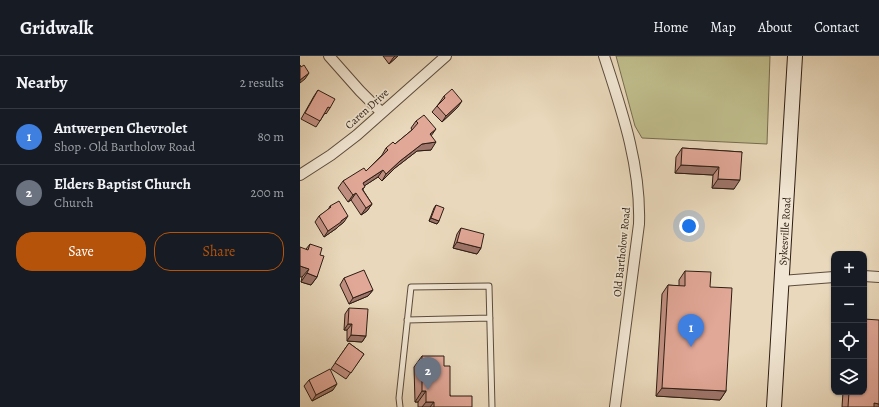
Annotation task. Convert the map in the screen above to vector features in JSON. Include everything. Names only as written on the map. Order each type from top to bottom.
[{"type":"main road","name":"Sykesville Road","points":[[774,407],[795,56]]},
{"type":"street","points":[[329,56],[381,112]]},
{"type":"street","name":"Caren Drive","points":[[300,175],[331,155],[356,135],[446,56]]},
{"type":"street","name":"Old Bartholow Road","points":[[604,56],[632,146],[640,202],[639,224],[615,407]]},
{"type":"street","points":[[867,276],[879,276]]},
{"type":"street","points":[[781,281],[831,277]]},
{"type":"lane","points":[[400,407],[399,398],[410,287],[489,286],[492,407]]},
{"type":"lane","points":[[407,320],[490,318]]},
{"type":"shaded area","points":[[616,56],[770,56],[767,144],[642,138],[635,126]]},
{"type":"building","points":[[300,65],[301,67],[304,65],[309,73],[300,80]]},
{"type":"building","points":[[452,89],[462,101],[446,116],[437,106],[445,98],[444,96]]},
{"type":"building","points":[[318,90],[335,99],[330,108],[328,107],[320,121],[305,113]]},
{"type":"building","points":[[424,115],[436,129],[430,134],[436,142],[422,144],[386,174],[383,170],[363,183],[365,187],[362,189],[372,204],[366,208],[356,193],[353,195],[343,181],[364,168],[366,171],[388,150],[386,148],[393,142],[395,144],[412,130],[418,123],[416,121]]},
{"type":"building","points":[[682,148],[742,152],[740,180],[718,179],[719,167],[681,165]]},
{"type":"building","points":[[339,201],[348,216],[328,231],[319,216],[331,207],[330,206]]},
{"type":"building","points":[[436,205],[444,208],[439,221],[431,218]]},
{"type":"building","points":[[461,228],[484,234],[481,248],[457,242]]},
{"type":"building","points":[[310,244],[322,248],[320,255],[324,256],[317,277],[307,273],[309,269],[300,266],[300,247],[308,250]]},
{"type":"building","points":[[364,270],[373,290],[353,298],[344,278]]},
{"type":"building","points":[[685,271],[711,272],[710,287],[732,288],[726,391],[662,388],[668,285],[685,286]]},
{"type":"building","points":[[349,308],[368,309],[366,336],[351,335],[352,324],[348,324]]},
{"type":"building","points":[[867,319],[879,320],[879,404],[874,403],[874,407],[848,407],[849,395],[867,395]]},
{"type":"building","points":[[349,343],[364,354],[351,373],[335,363]]},
{"type":"building","points":[[422,356],[444,356],[444,366],[450,366],[450,396],[472,396],[472,407],[434,407],[434,402],[426,402],[426,391],[422,391]]},
{"type":"building","points":[[330,369],[337,384],[316,395],[309,380]]},
{"type":"place","name":"Antwerpen Chevrolet","points":[[691,347]]},
{"type":"place","name":"Elders Baptist Church","points":[[428,390]]}]
